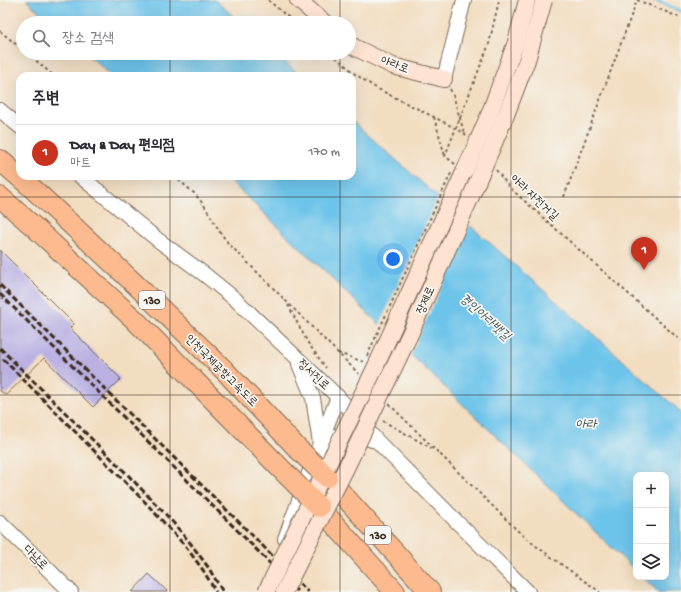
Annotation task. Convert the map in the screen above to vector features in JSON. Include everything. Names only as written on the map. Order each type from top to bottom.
[{"type":"highway","name":"인천국제공항고속도로","points":[[0,160],[16,174]]},
{"type":"highway","name":"인천국제공항고속도로","points":[[22,180],[135,284],[224,370],[297,448],[327,477],[430,592]]},
{"type":"highway","name":"130","points":[[0,196],[136,321],[319,507],[395,592]]},
{"type":"main road","points":[[298,0],[317,16]]},
{"type":"main road","name":"장제로","points":[[266,592],[367,367],[465,170],[516,42],[527,0]]},
{"type":"main road","name":"장제로","points":[[284,592],[360,440],[410,334],[469,201],[506,115],[527,60],[544,0]]},
{"type":"main road","name":"아라로","points":[[356,48],[394,66],[444,79]]},
{"type":"street","points":[[444,79],[464,0]]},
{"type":"street","points":[[0,110],[16,123]]},
{"type":"street","name":"정서진로","points":[[85,180],[158,240],[235,299],[338,397],[376,441],[528,592]]},
{"type":"street","points":[[296,358],[313,398],[320,442],[335,436],[354,434],[376,441]]},
{"type":"street","name":"장제로","points":[[266,592],[320,442],[338,397]]},
{"type":"street","name":"다남로","points":[[0,522],[71,592]]},
{"type":"path","points":[[268,0],[287,16]]},
{"type":"path","points":[[445,156],[489,44],[499,0]]},
{"type":"path","points":[[564,197],[637,0],[681,18]]},
{"type":"path","points":[[0,30],[16,44]]},
{"type":"path","points":[[35,60],[49,72]]},
{"type":"path","points":[[338,60],[353,72]]},
{"type":"path","points":[[356,75],[376,88],[464,133],[469,138]]},
{"type":"path","points":[[444,79],[453,95],[464,133]]},
{"type":"path","points":[[434,117],[445,156],[455,164]]},
{"type":"path","name":"아라 자전거길","points":[[492,165],[510,188],[681,340]]},
{"type":"path","points":[[357,378],[367,367],[452,171]]},
{"type":"path","points":[[287,303],[308,343],[326,369]]},
{"type":"path","points":[[337,352],[367,367]]},
{"type":"path","points":[[377,418],[436,450]]},
{"type":"water","points":[[26,0],[215,0],[233,16],[44,16]]},
{"type":"water","points":[[94,60],[283,60],[296,72],[107,72]]},
{"type":"water","name":"아라","points":[[356,125],[681,412],[681,592],[658,592],[646,580],[669,580],[669,472],[633,472],[633,568],[229,180],[356,180]]},
{"type":"pier","points":[[439,195],[471,223],[410,356],[379,326]]},
{"type":"building","points":[[0,250],[74,324],[70,328],[121,379],[93,407],[44,358],[6,395],[0,391]]},
{"type":"building","points":[[149,574],[168,592],[132,592]]},
{"type":"waterway","points":[[655,0],[681,11]]},
{"type":"railway","points":[[0,285],[308,592]]},
{"type":"railway","points":[[0,294],[298,592]]},
{"type":"railway","points":[[0,348],[126,473],[171,520],[208,567],[223,592]]},
{"type":"railway","points":[[3,359],[145,502],[186,547],[203,570],[216,592]]},
{"type":"place","name":"Day & Day 편의점","points":[[644,270]]},
{"type":"water label","name":"경인아라뱃길","points":[[486,316]]}]
